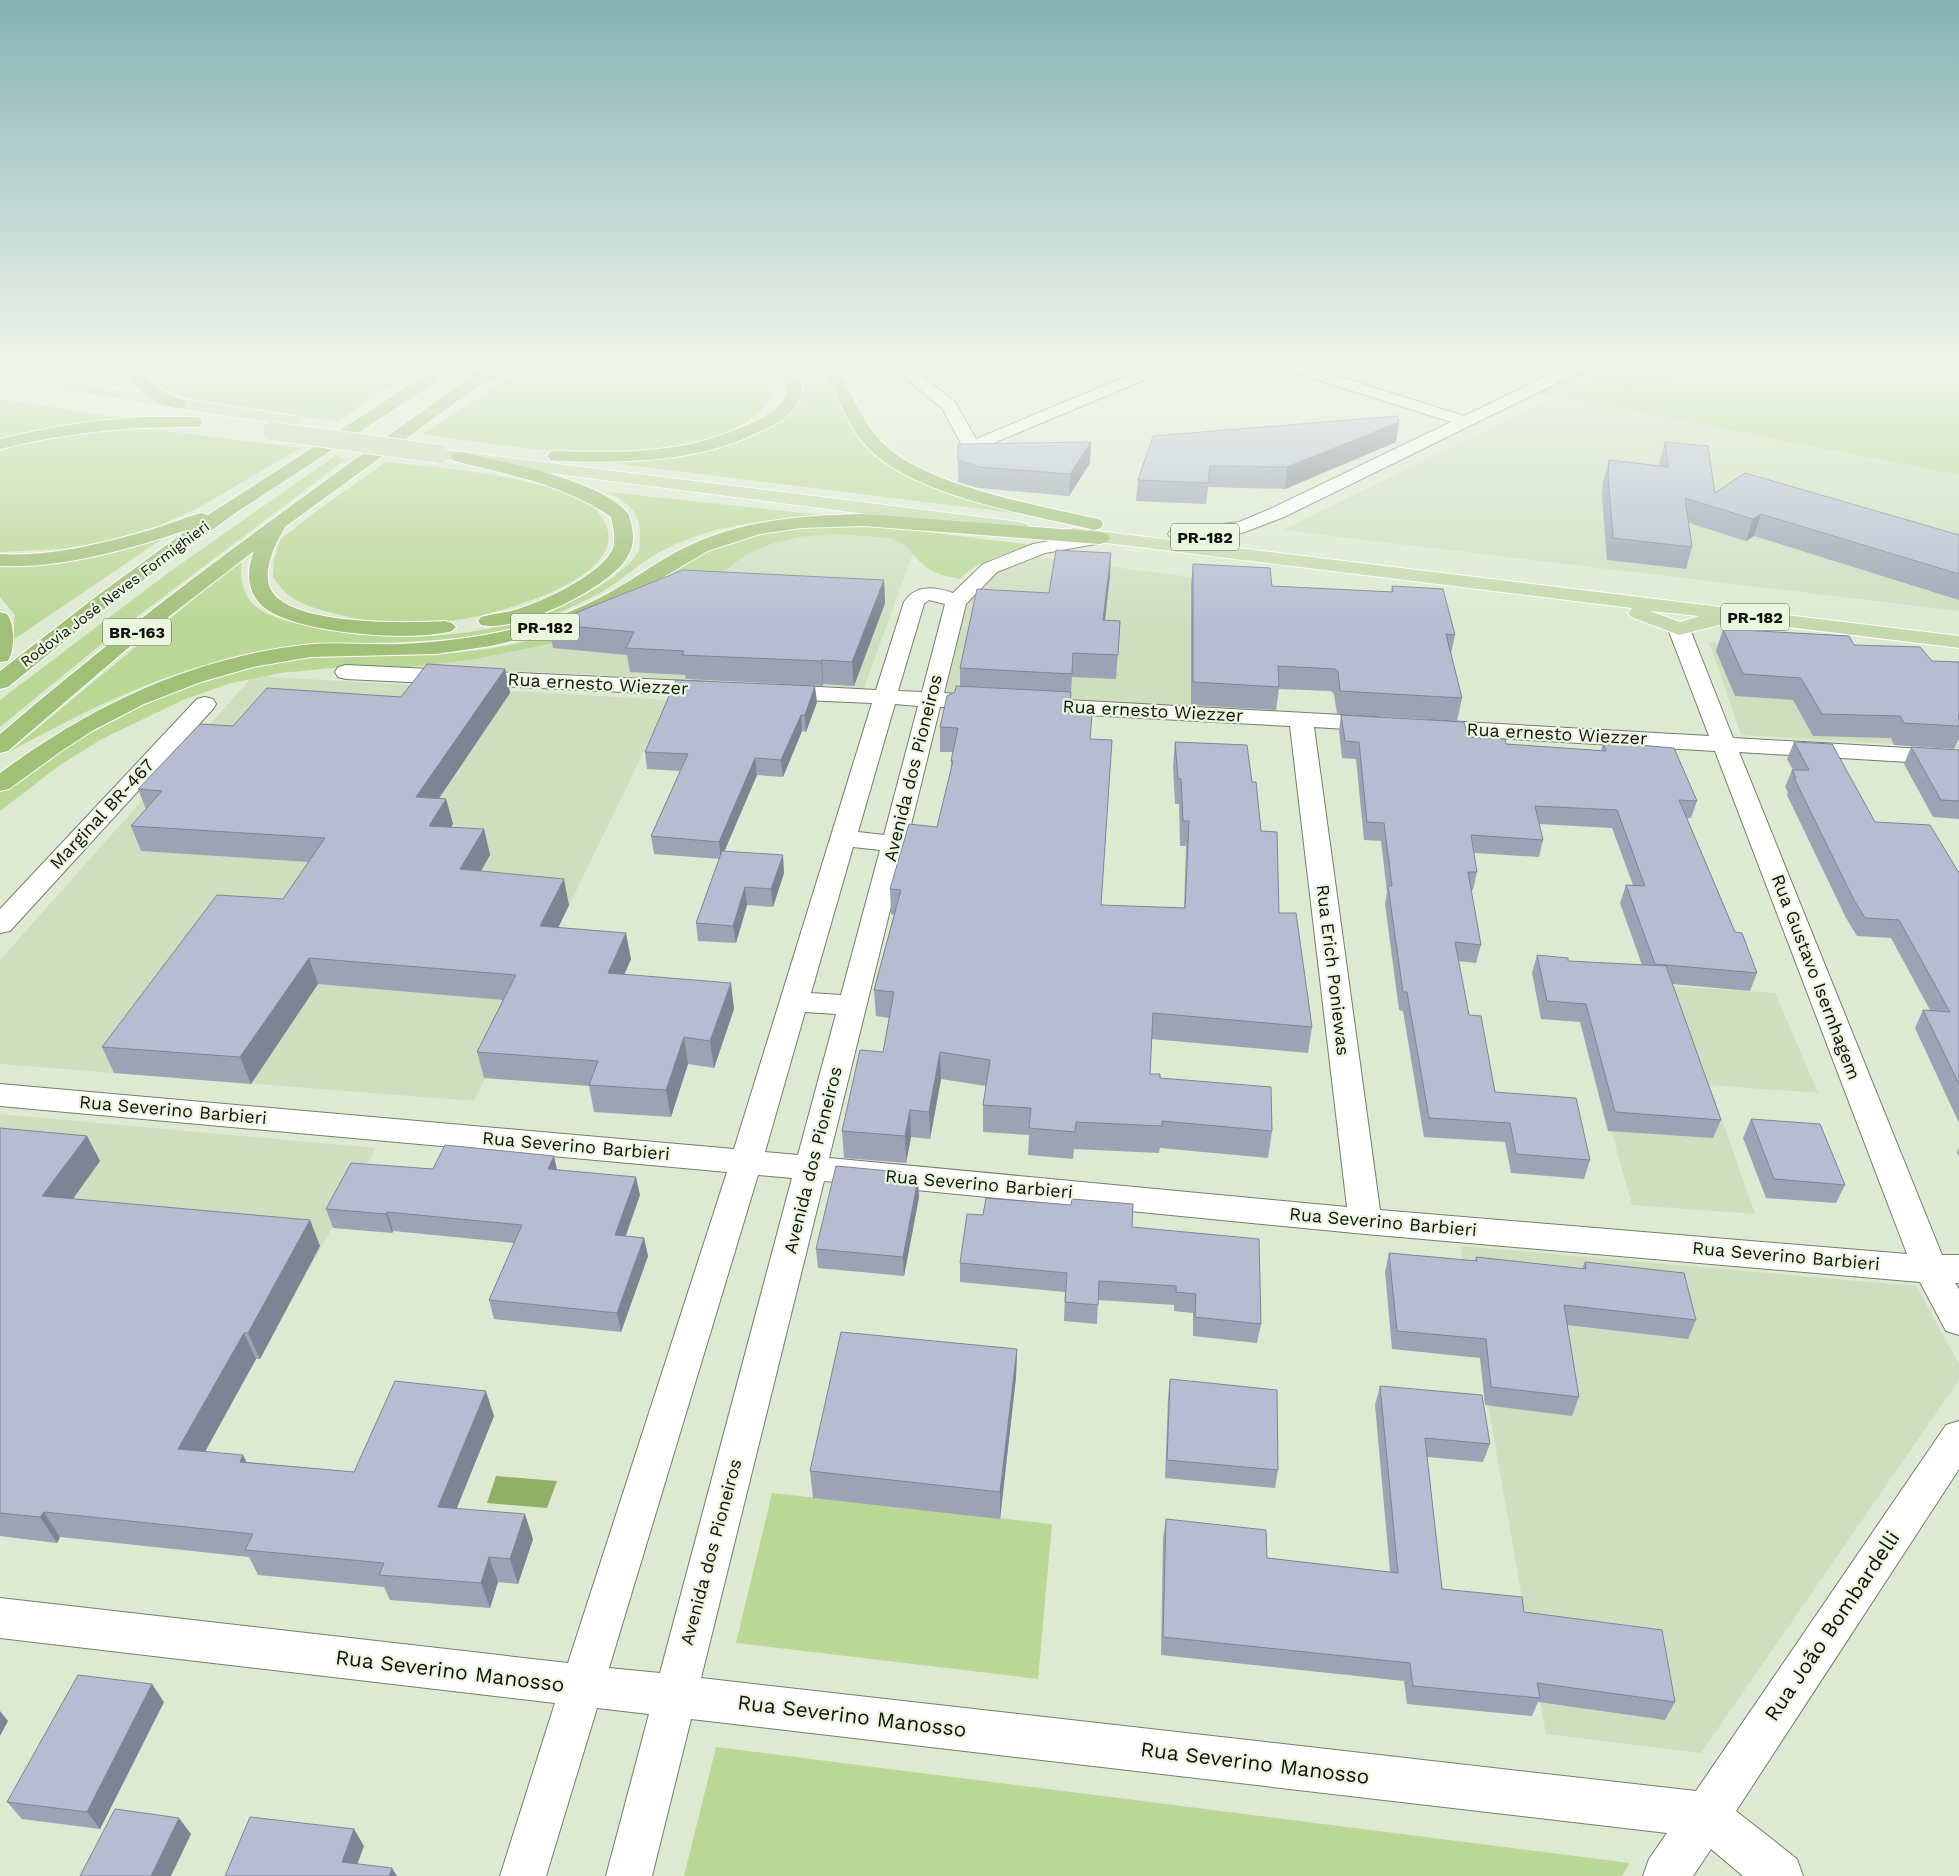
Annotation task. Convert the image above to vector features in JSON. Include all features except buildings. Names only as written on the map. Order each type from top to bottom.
[{"type":"highway","name":"BR-163","points":[[230,508],[318,452]]},
{"type":"highway","name":"BR-163","points":[[0,746],[38,712],[169,605],[278,522],[376,452]]},
{"type":"highway","points":[[278,522],[260,558],[258,572],[264,595],[277,607],[319,621],[369,629],[416,630],[468,625],[521,615],[576,591],[615,561],[623,547],[620,515],[594,496],[539,474],[450,452]]},
{"type":"highway","points":[[556,456],[619,458],[677,452]]},
{"type":"highway","points":[[882,452],[913,471],[942,485],[1098,531]]},
{"type":"highway","points":[[0,560],[61,556],[110,547],[140,540],[230,508]]},
{"type":"highway","name":"Rodovia José Neves Formighieri","points":[[0,682],[105,599],[230,508]]},
{"type":"highway","name":"PR-182","points":[[0,784],[81,728],[114,709],[166,688],[227,668],[274,656],[313,650],[399,650],[443,646],[520,634],[549,626],[610,600],[700,547],[775,525],[834,520],[864,520],[1098,531]]},
{"type":"highway","points":[[0,618],[2,635],[0,656]]},
{"type":"main road","points":[[446,452],[1098,531]]},
{"type":"main road","name":"PR-182","points":[[450,452],[556,456],[1552,592],[1959,642]]},
{"type":"main road","name":"PR-182","points":[[1098,531],[1178,534],[1959,627]]},
{"type":"main road","points":[[1552,592],[1646,615],[1679,629],[1697,623],[1747,616]]},
{"type":"street","points":[[1178,534],[1242,527],[1278,513],[1406,452]]},
{"type":"street","points":[[522,1876],[580,1686],[746,1162],[914,602],[918,597],[938,595],[956,602],[990,568],[1040,548],[1098,531]]},
{"type":"street","name":"Avenida dos Pioneiros","points":[[629,1876],[956,602]]},
{"type":"street","name":"Rua Gustavo Isernhagem","points":[[1679,629],[1724,744],[1945,1269],[1959,1321]]},
{"type":"street","name":"Rua ernesto Wiezzer","points":[[346,672],[730,690]]},
{"type":"street","name":"Rua ernesto Wiezzer","points":[[759,691],[1301,719],[1959,758]]},
{"type":"street","name":"Marginal BR-467","points":[[0,925],[205,704]]},
{"type":"street","name":"Rua Erich Poniewas","points":[[1301,719],[1364,1221]]},
{"type":"street","points":[[844,839],[894,843]]},
{"type":"street","points":[[794,1002],[852,1004]]},
{"type":"street","name":"Rua Severino Barbieri","points":[[0,1095],[811,1168],[1364,1221],[1945,1269]]},
{"type":"street","name":"Rua João Bombardelli","points":[[1666,1876],[1959,1437]]},
{"type":"street","name":"Rua Severino Manosso","points":[[0,1618],[1705,1815]]},
{"type":"street","points":[[1705,1815],[1780,1876]]},
{"type":"shaded area","points":[[0,452],[295,452],[196,509],[158,526],[107,541],[61,549],[0,552]]},
{"type":"shaded area","points":[[571,452],[644,452],[608,453]]},
{"type":"shaded area","points":[[676,452],[890,452],[919,477],[1079,521],[572,458]]},
{"type":"shaded area","points":[[1443,452],[1840,452],[1959,475],[1959,611],[1282,530]]},
{"type":"shaded area","points":[[1839,452],[1959,452],[1959,475]]},
{"type":"shaded area","points":[[335,456],[346,459],[110,637],[0,727],[0,700],[172,570]]},
{"type":"shaded area","points":[[386,462],[512,478],[575,496],[590,504],[602,517],[606,525],[608,544],[598,562],[580,577],[556,590],[530,601],[463,619],[430,623],[364,620],[313,607],[289,595],[281,588],[273,576],[274,560],[280,540],[319,509]]},
{"type":"shaded area","points":[[608,492],[830,516],[784,519],[739,525],[695,537],[673,545],[653,556],[607,589],[588,599],[527,624],[496,632],[432,640],[304,646],[264,650],[185,671],[133,690],[83,713],[9,752],[242,559],[241,575],[244,589],[249,599],[258,609],[271,616],[326,630],[381,636],[410,637],[438,635],[493,628],[520,621],[560,606],[589,592],[614,576],[639,551],[640,530],[636,515],[626,504]]},
{"type":"shaded area","points":[[850,525],[888,527],[1033,545],[1003,554],[985,562],[960,579],[930,570],[905,545],[889,538],[832,534],[801,537],[774,543],[747,554],[720,574],[564,641],[476,659],[401,668],[344,667],[280,673],[228,684],[183,700],[102,739],[60,765],[0,811],[0,789],[71,740],[119,713],[202,680],[260,665],[289,660],[330,656],[434,654],[518,643],[550,634],[599,614],[644,590],[694,557],[731,540],[782,530]]},
{"type":"shaded area","points":[[832,534],[889,538],[905,545],[913,553],[864,688],[412,666],[476,659],[564,641],[720,574],[747,554],[774,543],[801,537]]},
{"type":"shaded area","points":[[162,539],[13,640],[15,615],[0,597],[0,566],[64,562]]},
{"type":"shaded area","points":[[1039,557],[1439,610],[1272,647],[1276,711],[946,693],[966,605],[1000,571]]},
{"type":"shaded area","points":[[1709,642],[1959,674],[1959,748],[1741,735]]},
{"type":"shaded area","points":[[253,676],[669,700],[474,1101],[0,1064],[0,960]]},
{"type":"shaded area","points":[[1569,979],[1775,993],[1818,1093],[1710,1085],[1755,1214],[1632,1205]]},
{"type":"shaded area","points":[[0,1114],[376,1148],[260,1359],[173,1350],[57,1543],[0,1536]]},
{"type":"shaded area","points":[[1460,1246],[1916,1286],[1959,1364],[1959,1380],[1701,1753],[1546,1734]]},
{"type":"shaded area","points":[[496,1476],[557,1481],[547,1508],[487,1503]]},
{"type":"shaded area","points":[[772,1493],[1052,1524],[1038,1679],[736,1643]]},
{"type":"shaded area","points":[[716,1747],[1630,1863],[1622,1876],[684,1876]]}]
